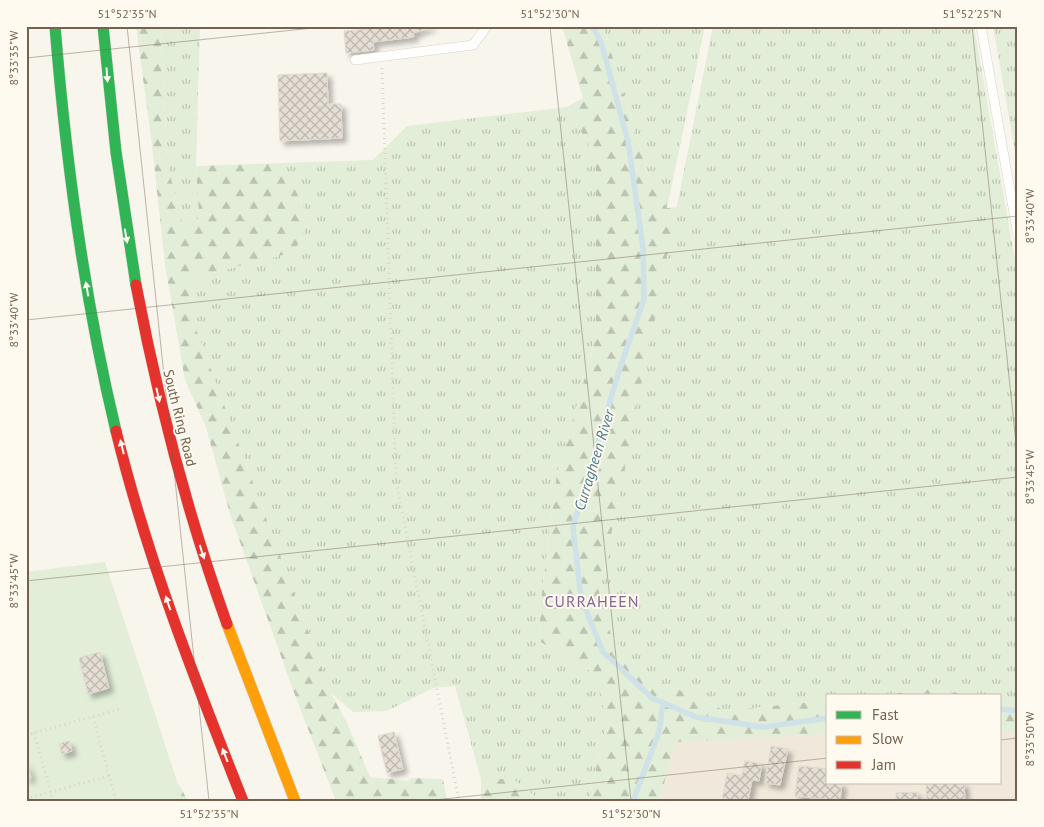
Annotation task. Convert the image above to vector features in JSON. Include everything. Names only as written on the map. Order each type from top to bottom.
[{"type":"highway","points":[[55,26],[65,134],[78,236],[92,319],[109,397],[156,567],[181,639],[243,801]]},
{"type":"highway","name":"South Ring Road","points":[[103,26],[109,104],[122,212],[149,355],[163,416],[192,521],[225,622],[295,801]]},
{"type":"lane","points":[[355,60],[473,45],[487,26]]},
{"type":"lane","points":[[981,26],[1018,236]]},
{"type":"path","points":[[382,56],[396,481],[459,801]]},
{"type":"path","points":[[26,735],[121,709]]},
{"type":"path","points":[[92,717],[116,801]]},
{"type":"path","points":[[34,733],[53,801]]},
{"type":"path","points":[[26,799],[109,776]]},
{"type":"shaded area","points":[[1002,731],[1018,734],[1018,801],[659,801],[676,741],[826,734],[826,784],[1002,784]]},
{"type":"green space","points":[[136,26],[160,26],[168,167],[183,225],[193,229],[199,216],[196,166],[282,163],[310,220],[294,252],[190,279],[196,329],[331,693],[348,725],[370,777],[407,781],[412,778],[443,779],[447,801],[336,801],[296,698],[230,514],[206,427],[185,380],[165,265],[152,145]]},
{"type":"green space","points":[[160,26],[200,26],[196,166],[199,216],[193,230],[183,225],[168,167]]},
{"type":"green space","points":[[562,26],[603,26],[653,190],[667,208],[677,207],[596,610],[615,640],[646,675],[726,711],[826,700],[826,734],[676,742],[659,801],[589,801],[607,720],[594,673],[539,641],[541,600],[557,473],[596,339],[596,158],[567,107],[583,98]]},
{"type":"green space","points":[[603,26],[705,26],[667,208],[653,190]]},
{"type":"green space","points":[[713,26],[974,26],[1018,277],[1018,702],[1002,699],[1002,694],[965,694],[934,689],[889,694],[826,694],[826,700],[726,711],[646,675],[615,640],[596,610]]},
{"type":"green space","points":[[993,26],[1018,26],[1018,169]]},
{"type":"green space","points":[[567,107],[596,158],[596,339],[557,473],[541,600],[539,641],[594,673],[607,720],[589,801],[541,801],[513,779],[481,779],[455,686],[433,688],[387,711],[353,712],[331,693],[196,329],[190,279],[294,252],[310,220],[282,163],[373,160],[407,126]]},
{"type":"green space","points":[[105,562],[177,781],[171,801],[26,801],[26,572]]},
{"type":"green space","points":[[934,689],[965,694],[889,694]]},
{"type":"green space","points":[[1002,699],[1018,702],[1018,734],[1002,731]]},
{"type":"green space","points":[[481,779],[513,779],[541,801],[481,801]]},
{"type":"green space","points":[[177,781],[188,801],[171,801]]},
{"type":"building","points":[[369,26],[433,26],[413,33],[414,37],[373,42],[374,50],[346,53],[344,31],[369,29]]},
{"type":"building","points":[[327,73],[328,104],[341,104],[342,138],[280,141],[278,75]]},
{"type":"building","points":[[100,652],[109,688],[88,694],[79,658]]},
{"type":"building","points":[[394,732],[403,769],[387,773],[378,736]]},
{"type":"building","points":[[69,741],[72,751],[62,754],[59,744]]},
{"type":"building","points":[[771,746],[788,749],[780,785],[765,783]]},
{"type":"building","points":[[745,761],[762,764],[759,781],[752,780],[748,801],[722,800],[727,773],[742,776]]},
{"type":"building","points":[[26,762],[31,778],[26,779]]},
{"type":"building","points":[[799,766],[826,769],[826,784],[842,784],[840,801],[795,796]]},
{"type":"building","points":[[926,784],[964,784],[965,801],[927,801]]},
{"type":"building","points":[[917,792],[917,801],[896,801],[896,793]]},
{"type":"waterway","name":"Curragheen River","points":[[592,26],[601,42],[628,141],[643,248],[644,299],[619,371],[573,527],[581,598],[603,652],[652,698],[696,717],[763,727],[826,718]]},
{"type":"waterway","points":[[633,801],[659,732],[663,703]]},
{"type":"waterway","name":"Curragheen River","points":[[1002,709],[1018,711]]},
{"type":"traffic: fast","points":[[55,26],[59,77],[78,230],[95,331],[116,431]]},
{"type":"traffic: fast","points":[[103,26],[116,152],[136,285]]},
{"type":"traffic: slow","points":[[227,624],[295,801]]},
{"type":"traffic: jam","points":[[136,285],[164,414],[186,499],[227,624]]},
{"type":"traffic: jam","points":[[116,431],[128,478],[157,572],[243,801]]},
{"type":"district","name":"CURRAHEEN","points":[[592,601]]}]
